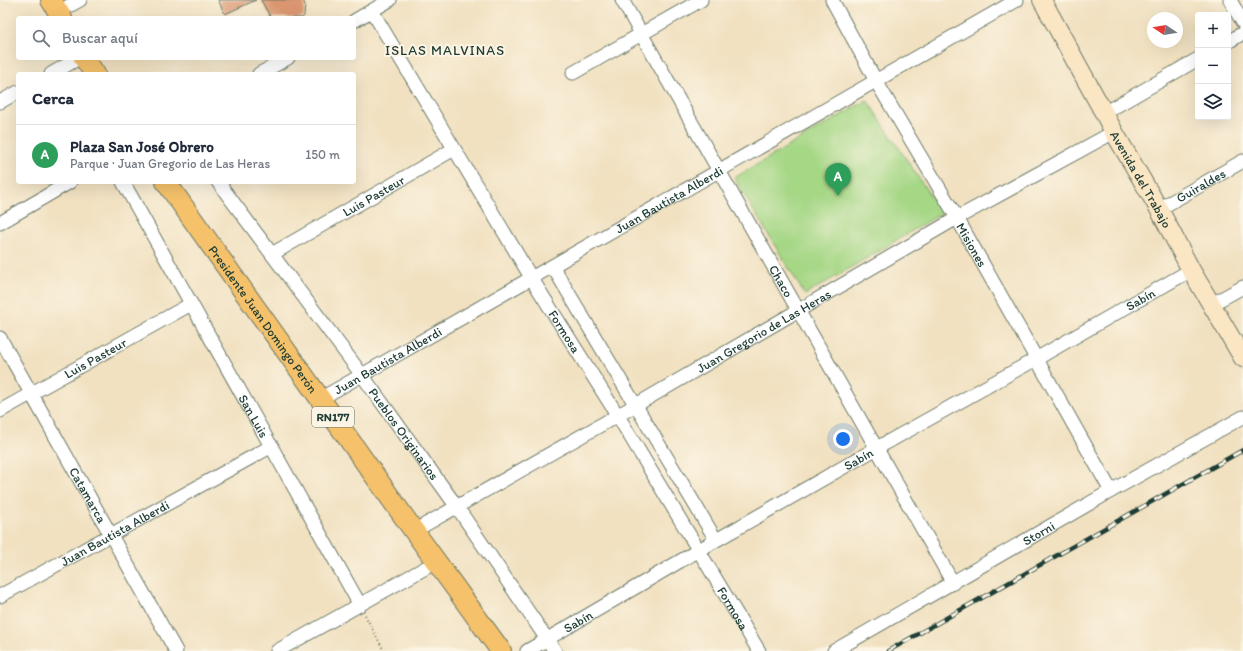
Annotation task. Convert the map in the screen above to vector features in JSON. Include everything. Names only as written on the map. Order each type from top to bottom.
[{"type":"main road","name":"Avenida del Trabajo","points":[[1042,0],[1114,132],[1159,209],[1191,270],[1243,358]]},
{"type":"main road","points":[[85,60],[94,72]]},
{"type":"main road","name":"Presidente Juan Domingo Perón","points":[[167,184],[501,651]]},
{"type":"street","points":[[57,10],[80,0]]},
{"type":"street","points":[[356,19],[390,0]]},
{"type":"street","name":"Chaco","points":[[622,0],[953,583]]},
{"type":"street","points":[[572,73],[701,0]]},
{"type":"street","name":"Misiones","points":[[832,0],[876,81],[957,218],[1111,491]]},
{"type":"street","name":"Juan Bautista Alberdi","points":[[320,399],[1017,0]]},
{"type":"street","points":[[1230,0],[1243,23]]},
{"type":"street","name":"Formosa","points":[[372,11],[532,279],[618,416],[759,651]]},
{"type":"street","points":[[1231,40],[1243,33]]},
{"type":"street","points":[[54,72],[76,60]]},
{"type":"street","points":[[263,72],[284,60]]},
{"type":"street","points":[[1104,113],[1195,61]]},
{"type":"street","points":[[0,102],[16,93]]},
{"type":"street","name":"Juan Gregorio de Las Heras","points":[[414,531],[636,406],[957,218],[1114,132]]},
{"type":"street","name":"Luis Pasteur","points":[[272,254],[454,149]]},
{"type":"street","name":"Guiraldes","points":[[1159,209],[1243,161]]},
{"type":"street","points":[[0,223],[67,184]]},
{"type":"street","name":"San Luis","points":[[124,184],[360,605]]},
{"type":"street","name":"Pueblos Originarios","points":[[220,184],[362,375],[457,507],[555,651]]},
{"type":"street","name":"Formosa","points":[[553,267],[716,540]]},
{"type":"street","name":"Sabín","points":[[526,651],[716,540],[1191,270]]},
{"type":"street","points":[[1212,304],[1243,286]]},
{"type":"street","name":"Luis Pasteur","points":[[0,411],[191,304]]},
{"type":"street","name":"Catamarca","points":[[0,338],[176,651]]},
{"type":"street","name":"Storni","points":[[834,651],[1111,491],[1243,417]]},
{"type":"street","name":"Juan Bautista Alberdi","points":[[0,596],[272,446]]},
{"type":"street","points":[[277,651],[436,562]]},
{"type":"path","points":[[360,605],[384,651]]},
{"type":"green space","points":[[867,100],[942,213],[805,295],[734,178]]},
{"type":"building","points":[[218,0],[256,0],[225,14]]},
{"type":"building","points":[[261,0],[303,0],[305,5],[304,16],[270,16]]},
{"type":"railway","points":[[888,651],[1243,450]]},
{"type":"place","name":"Plaza San José Obrero","points":[[838,196]]},
{"type":"district","name":"ISLAS MALVINAS","points":[[445,50]]}]
